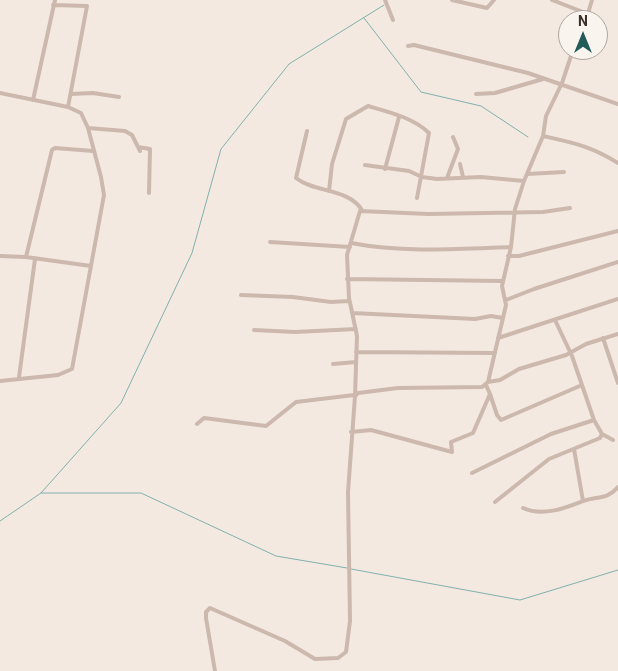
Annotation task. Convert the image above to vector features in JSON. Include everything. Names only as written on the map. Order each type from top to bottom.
[{"type":"street","points":[[33,100],[54,0]]},
{"type":"street","points":[[385,0],[393,20]]},
{"type":"street","points":[[452,0],[487,8],[494,0]]},
{"type":"street","points":[[552,0],[578,10]]},
{"type":"street","points":[[53,5],[87,6],[68,107]]},
{"type":"street","points":[[408,46],[414,45],[459,54],[562,83],[618,104]]},
{"type":"street","points":[[570,60],[562,83],[546,116],[544,136],[524,181],[515,212],[511,247],[502,290],[506,300],[487,384],[496,415],[501,420],[582,385]]},
{"type":"street","points":[[476,94],[495,93],[544,79]]},
{"type":"street","points":[[0,93],[68,107],[81,113],[88,128],[104,195],[72,369],[58,375],[19,377],[0,381]]},
{"type":"street","points":[[71,94],[93,93],[119,97]]},
{"type":"street","points":[[329,191],[332,164],[346,119],[368,106],[390,111],[399,117],[419,124],[429,133],[417,198]]},
{"type":"street","points":[[385,169],[399,117]]},
{"type":"street","points":[[88,128],[125,131],[132,135],[139,150],[150,149],[149,193]]},
{"type":"street","points":[[307,130],[296,178],[311,186],[352,200],[362,210],[428,214],[543,212],[570,208]]},
{"type":"street","points":[[544,136],[573,141],[606,155],[618,163]]},
{"type":"street","points":[[447,178],[458,149],[453,137]]},
{"type":"street","points":[[26,257],[52,150],[55,148],[93,151]]},
{"type":"street","points":[[460,164],[463,177]]},
{"type":"street","points":[[365,165],[409,171],[422,177],[463,177],[524,181]]},
{"type":"street","points":[[527,174],[564,172]]},
{"type":"street","points":[[215,671],[206,618],[206,612],[210,608],[285,641],[314,659],[338,658],[346,652],[351,593],[348,492],[356,362],[356,329],[349,301],[347,255],[359,212],[362,210]]},
{"type":"street","points":[[508,256],[519,256],[618,231]]},
{"type":"street","points":[[270,242],[434,249],[511,247]]},
{"type":"street","points":[[0,256],[26,257],[91,266]]},
{"type":"street","points":[[19,377],[36,259]]},
{"type":"street","points":[[506,300],[618,262]]},
{"type":"street","points":[[347,279],[503,281]]},
{"type":"street","points":[[241,295],[293,297],[331,302],[349,301]]},
{"type":"street","points":[[498,338],[618,299]]},
{"type":"street","points":[[352,313],[475,319],[491,316],[503,318]]},
{"type":"street","points":[[555,320],[570,352],[594,420],[602,434],[613,440]]},
{"type":"street","points":[[254,330],[296,332],[356,329]]},
{"type":"street","points":[[197,424],[204,418],[266,426],[296,402],[354,396],[358,393],[398,388],[482,387],[500,380],[519,369],[618,334]]},
{"type":"street","points":[[603,338],[618,383]]},
{"type":"street","points":[[356,352],[495,353]]},
{"type":"street","points":[[333,364],[356,362]]},
{"type":"street","points":[[352,432],[370,430],[419,442],[450,453],[454,450],[451,442],[470,435],[476,430],[490,394]]},
{"type":"street","points":[[472,473],[550,434],[594,420]]},
{"type":"street","points":[[495,502],[549,459],[600,438],[602,434]]},
{"type":"street","points":[[574,449],[583,501]]},
{"type":"street","points":[[523,508],[544,512],[575,506],[583,501],[611,496],[618,487]]},
{"type":"waterway","points":[[0,521],[41,493],[121,403],[192,253],[221,149],[289,64],[384,5]]},
{"type":"waterway","points":[[364,18],[421,92],[481,106],[528,137]]},
{"type":"waterway","points":[[41,493],[141,493],[276,556],[347,568]]},
{"type":"waterway","points":[[351,569],[520,600],[618,570]]}]
